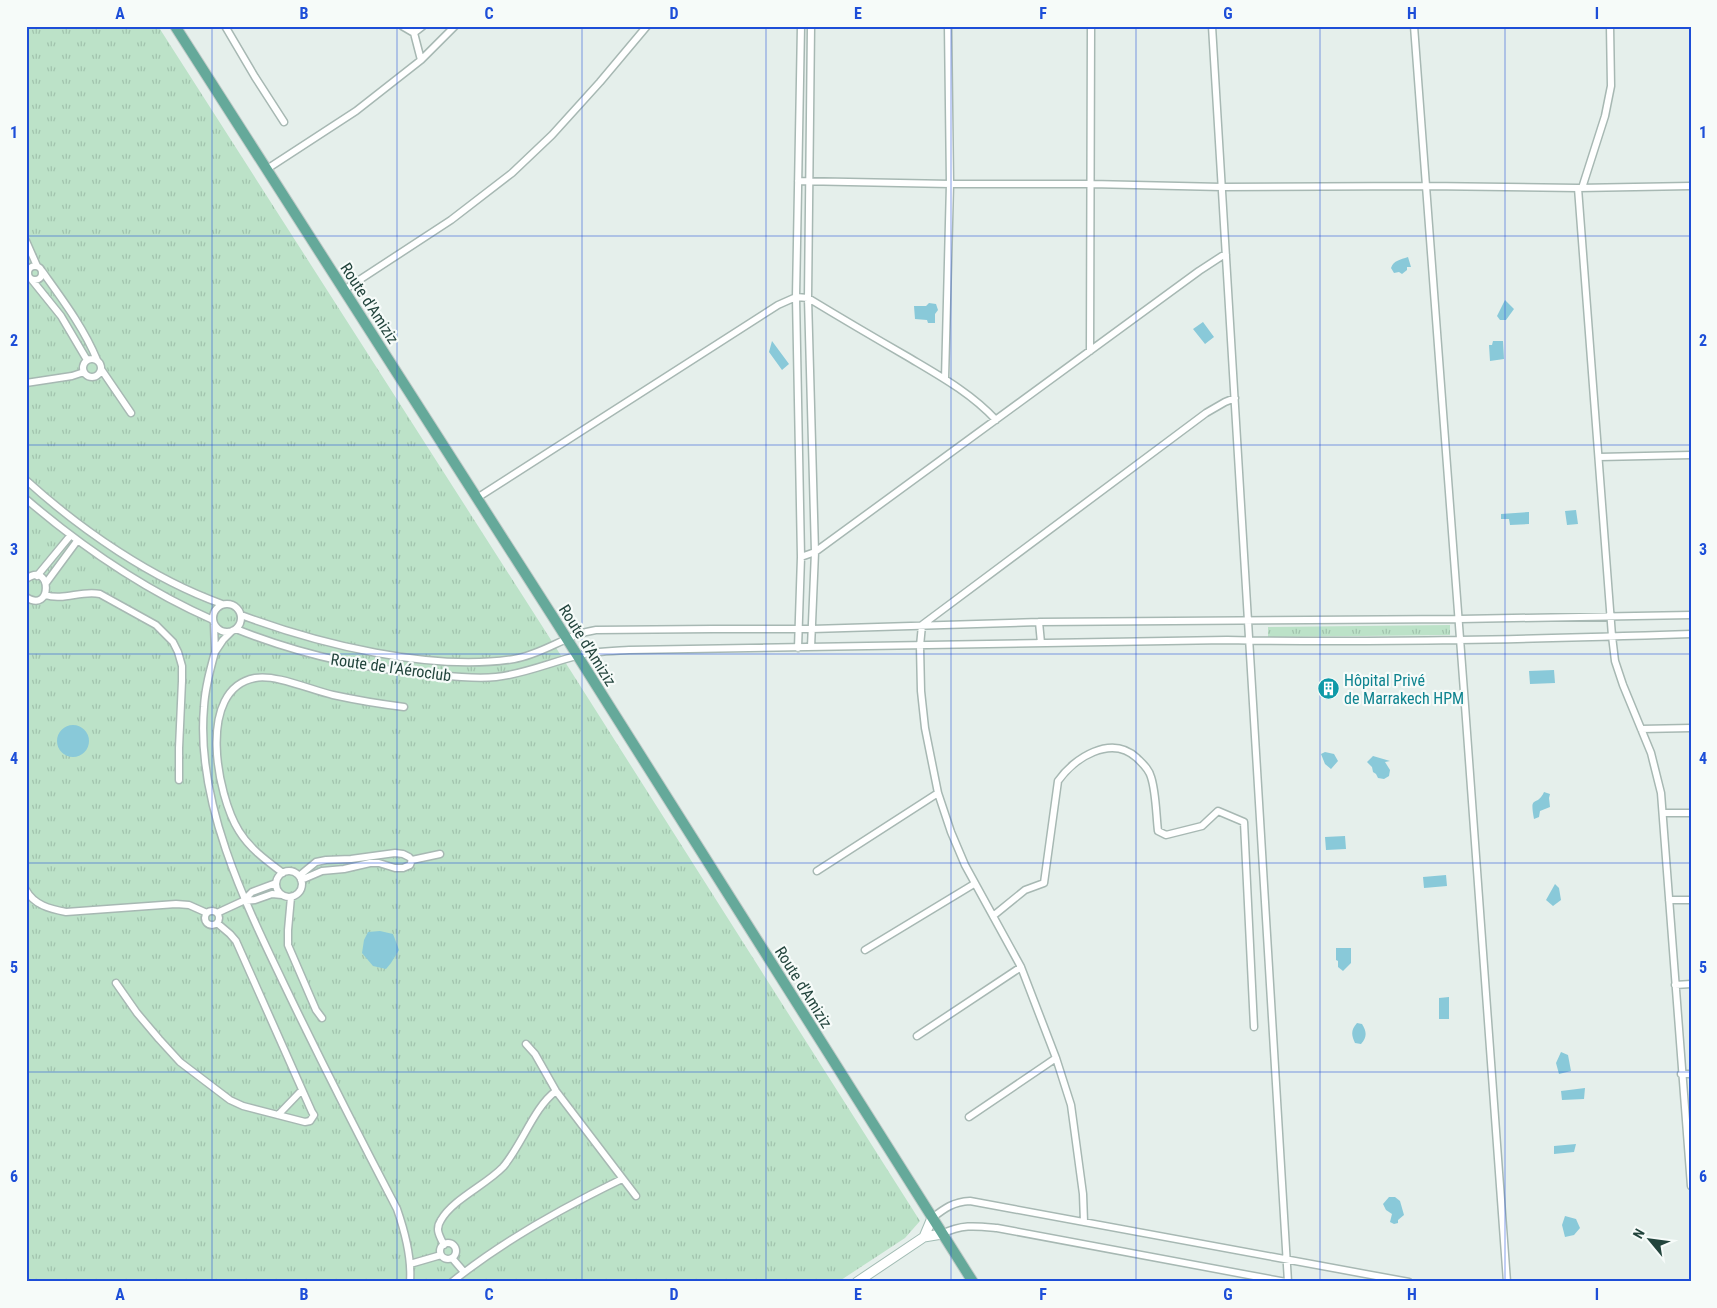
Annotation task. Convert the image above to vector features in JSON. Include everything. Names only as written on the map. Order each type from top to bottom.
[{"type":"main road","name":"Route d'Amiziz","points":[[175,26],[477,498],[973,1282]]},
{"type":"street","points":[[225,26],[284,122]]},
{"type":"street","points":[[402,26],[414,33],[422,60]]},
{"type":"street","points":[[414,33],[422,26]]},
{"type":"street","points":[[267,169],[356,111],[422,60],[455,26]]},
{"type":"street","points":[[344,290],[451,220],[512,173],[552,135],[647,26]]},
{"type":"street","points":[[798,648],[800,557],[796,297],[800,26]]},
{"type":"street","points":[[811,26],[808,298],[815,552],[811,647]]},
{"type":"street","points":[[945,379],[950,184],[948,26]]},
{"type":"street","points":[[1090,351],[1091,26]]},
{"type":"street","points":[[857,1282],[924,1237],[942,1234],[955,1227],[969,1226],[997,1228],[1287,1282],[1288,1259],[1212,26]]},
{"type":"street","points":[[1414,26],[1460,619],[1470,788],[1507,1282]]},
{"type":"street","points":[[1610,26],[1611,86],[1606,116],[1580,188],[1612,636],[1615,661],[1651,753],[1663,813],[1681,1074],[1691,1186]]},
{"type":"street","points":[[798,182],[1222,187],[1426,186],[1580,188],[1691,186]]},
{"type":"street","points":[[26,241],[40,269],[69,310],[92,349],[101,369],[131,413]]},
{"type":"street","points":[[800,557],[815,552],[1199,271],[1226,255]]},
{"type":"street","points":[[40,269],[29,268],[29,277],[61,316],[87,360]]},
{"type":"street","points":[[29,277],[40,279],[40,269]]},
{"type":"street","points":[[477,498],[778,305],[796,297],[808,298],[945,379],[982,405],[996,420]]},
{"type":"street","points":[[87,360],[97,360]]},
{"type":"street","points":[[87,360],[83,366],[87,376],[91,377],[99,373],[101,369]]},
{"type":"street","points":[[26,383],[84,372]]},
{"type":"street","points":[[1084,1222],[1083,1194],[1071,1105],[1056,1058],[1021,968],[974,884],[951,832],[938,793],[925,728],[921,691],[920,646],[922,625],[1206,413],[1235,398]]},
{"type":"street","points":[[1599,457],[1691,455]]},
{"type":"street","points":[[26,480],[60,510],[102,541],[181,588],[222,604],[232,604],[239,610],[241,622],[223,640],[215,652]]},
{"type":"street","points":[[26,499],[77,541],[158,592],[214,623],[220,631],[234,630]]},
{"type":"street","points":[[30,575],[70,536]]},
{"type":"street","points":[[46,583],[77,541]]},
{"type":"street","points":[[26,597],[33,600],[40,599],[45,595],[47,589],[46,583],[41,577],[30,575]]},
{"type":"street","points":[[45,595],[53,598],[63,598],[78,593],[92,592],[100,594],[156,626],[173,642],[182,666],[179,780]]},
{"type":"street","points":[[26,606],[33,600]]},
{"type":"street","points":[[222,604],[214,611],[215,652],[206,684],[203,708],[206,769],[215,814],[245,900],[266,947],[397,1209],[404,1230],[410,1264],[410,1282]]},
{"type":"street","name":"Route de l’Aéroclub","points":[[241,615],[316,639],[377,652],[422,659],[491,662],[536,654],[584,632],[596,630],[812,629],[1039,622],[1460,619],[1691,615]]},
{"type":"street","points":[[1039,622],[1041,643]]},
{"type":"street","name":"Route de l’Aéroclub","points":[[234,630],[311,654],[374,668],[462,677],[494,677],[521,673],[577,656],[629,650],[1250,640],[1293,642],[1691,634]]},
{"type":"street","points":[[283,873],[247,843],[231,816],[224,797],[217,748],[217,727],[223,706],[230,694],[238,685],[246,680],[270,678],[331,695],[404,707]]},
{"type":"street","points":[[1641,729],[1691,728]]},
{"type":"street","points":[[993,916],[1025,890],[1044,883],[1058,781],[1066,769],[1093,752],[1106,748],[1120,749],[1134,756],[1145,766],[1151,776],[1158,830],[1166,835],[1202,826],[1218,811],[1244,822],[1254,1027]]},
{"type":"street","points":[[817,871],[938,793]]},
{"type":"street","points":[[1663,813],[1691,813]]},
{"type":"street","points":[[300,878],[316,862],[326,860],[351,859],[395,853],[403,854],[412,860]]},
{"type":"street","points":[[412,860],[440,854]]},
{"type":"street","points":[[282,895],[277,890],[276,883],[279,876],[283,873],[289,872],[300,878],[322,871],[344,869],[370,863],[403,868],[410,865],[412,860]]},
{"type":"street","points":[[245,900],[255,900],[272,894],[291,897],[298,892],[301,884],[300,878]]},
{"type":"street","points":[[26,890],[29,896],[40,905],[66,912],[176,904],[189,905],[207,913],[211,911],[217,913],[245,900],[252,892],[276,883]]},
{"type":"street","points":[[865,950],[974,884]]},
{"type":"street","points":[[291,897],[288,946],[312,1002],[322,1018]]},
{"type":"street","points":[[1669,900],[1691,900]]},
{"type":"street","points":[[207,913],[205,918],[207,922],[213,925],[217,923]]},
{"type":"street","points":[[217,913],[219,919],[217,923]]},
{"type":"street","points":[[116,983],[137,1013],[180,1062],[230,1100],[243,1106],[305,1122],[313,1119],[314,1115],[236,941],[217,923]]},
{"type":"street","points":[[917,1036],[1021,968]]},
{"type":"street","points":[[1675,985],[1691,984]]},
{"type":"street","points":[[526,1044],[535,1054],[556,1091],[636,1196]]},
{"type":"street","points":[[969,1117],[1056,1058]]},
{"type":"street","points":[[1681,1074],[1691,1074]]},
{"type":"street","points":[[278,1115],[302,1090]]},
{"type":"street","points":[[444,1245],[438,1232],[438,1227],[444,1215],[503,1167],[515,1151],[547,1098],[556,1091]]},
{"type":"street","points":[[452,1282],[521,1233],[574,1202],[622,1179]]},
{"type":"street","points":[[924,1237],[932,1218],[958,1202],[970,1201],[1409,1282]]},
{"type":"street","points":[[410,1264],[441,1256],[445,1259],[452,1258],[456,1252],[454,1247],[448,1244],[444,1245]]},
{"type":"street","points":[[441,1256],[440,1251],[444,1245]]},
{"type":"street","points":[[452,1258],[464,1272]]},
{"type":"green space","points":[[26,26],[158,26],[920,1221],[905,1238],[838,1282],[26,1282]]},
{"type":"green space","points":[[1450,625],[1450,635],[1268,637],[1268,627]]},
{"type":"water","points":[[1408,257],[1411,267],[1407,267],[1407,270],[1402,274],[1399,272],[1394,273],[1391,268],[1394,263]]},
{"type":"water","points":[[1505,300],[1514,309],[1506,320],[1500,320],[1497,316]]},
{"type":"water","points":[[929,303],[936,304],[938,310],[935,314],[935,323],[915,319],[914,306],[926,306]]},
{"type":"water","points":[[1203,322],[1214,337],[1205,344],[1193,329]]},
{"type":"water","points":[[772,341],[789,364],[782,370],[769,352]]},
{"type":"water","points":[[1493,341],[1503,341],[1504,359],[1490,361],[1489,345],[1492,345]]},
{"type":"water","points":[[1576,510],[1578,524],[1567,525],[1565,511]]},
{"type":"water","points":[[1529,512],[1529,524],[1510,525],[1509,519],[1501,519],[1501,514]]},
{"type":"water","points":[[1554,670],[1555,683],[1530,684],[1529,671]]},
{"type":"water","points":[[73,725],[79,726],[84,730],[88,735],[88,747],[84,752],[79,756],[73,757],[67,756],[62,752],[58,747],[57,741],[58,735],[62,730],[67,726]]},
{"type":"water","points":[[1325,752],[1334,754],[1338,761],[1331,769],[1325,764],[1321,754]]},
{"type":"water","points":[[1373,756],[1390,761],[1385,762],[1390,770],[1389,776],[1384,779],[1378,778],[1373,772],[1372,767],[1367,762]]},
{"type":"water","points":[[1544,792],[1550,794],[1550,807],[1540,811],[1539,817],[1534,819],[1533,803]]},
{"type":"water","points":[[1345,836],[1346,849],[1326,850],[1325,837]]},
{"type":"water","points":[[1446,875],[1447,886],[1424,888],[1423,877]]},
{"type":"water","points":[[1555,884],[1559,888],[1561,900],[1553,906],[1546,900]]},
{"type":"water","points":[[380,931],[393,934],[399,950],[386,969],[373,966],[362,953],[364,940],[368,932]]},
{"type":"water","points":[[1336,948],[1351,948],[1351,963],[1343,971],[1338,967]]},
{"type":"water","points":[[1449,997],[1449,1019],[1439,1019],[1439,998]]},
{"type":"water","points":[[1357,1023],[1362,1024],[1365,1030],[1365,1037],[1361,1044],[1355,1043],[1352,1035]]},
{"type":"water","points":[[1561,1052],[1568,1055],[1571,1071],[1559,1074],[1556,1063]]},
{"type":"water","points":[[1585,1088],[1584,1099],[1562,1100],[1561,1091]]},
{"type":"water","points":[[1576,1144],[1574,1152],[1554,1154],[1554,1146]]},
{"type":"water","points":[[1389,1197],[1395,1197],[1400,1201],[1404,1215],[1398,1220],[1398,1223],[1390,1222],[1392,1214],[1386,1210],[1383,1204]]},
{"type":"water","points":[[1565,1216],[1576,1219],[1580,1228],[1574,1235],[1565,1237],[1562,1225]]},
{"type":"place","name":"Hôpital Privé de Marrakech HPM","points":[[1328,689]]}]
